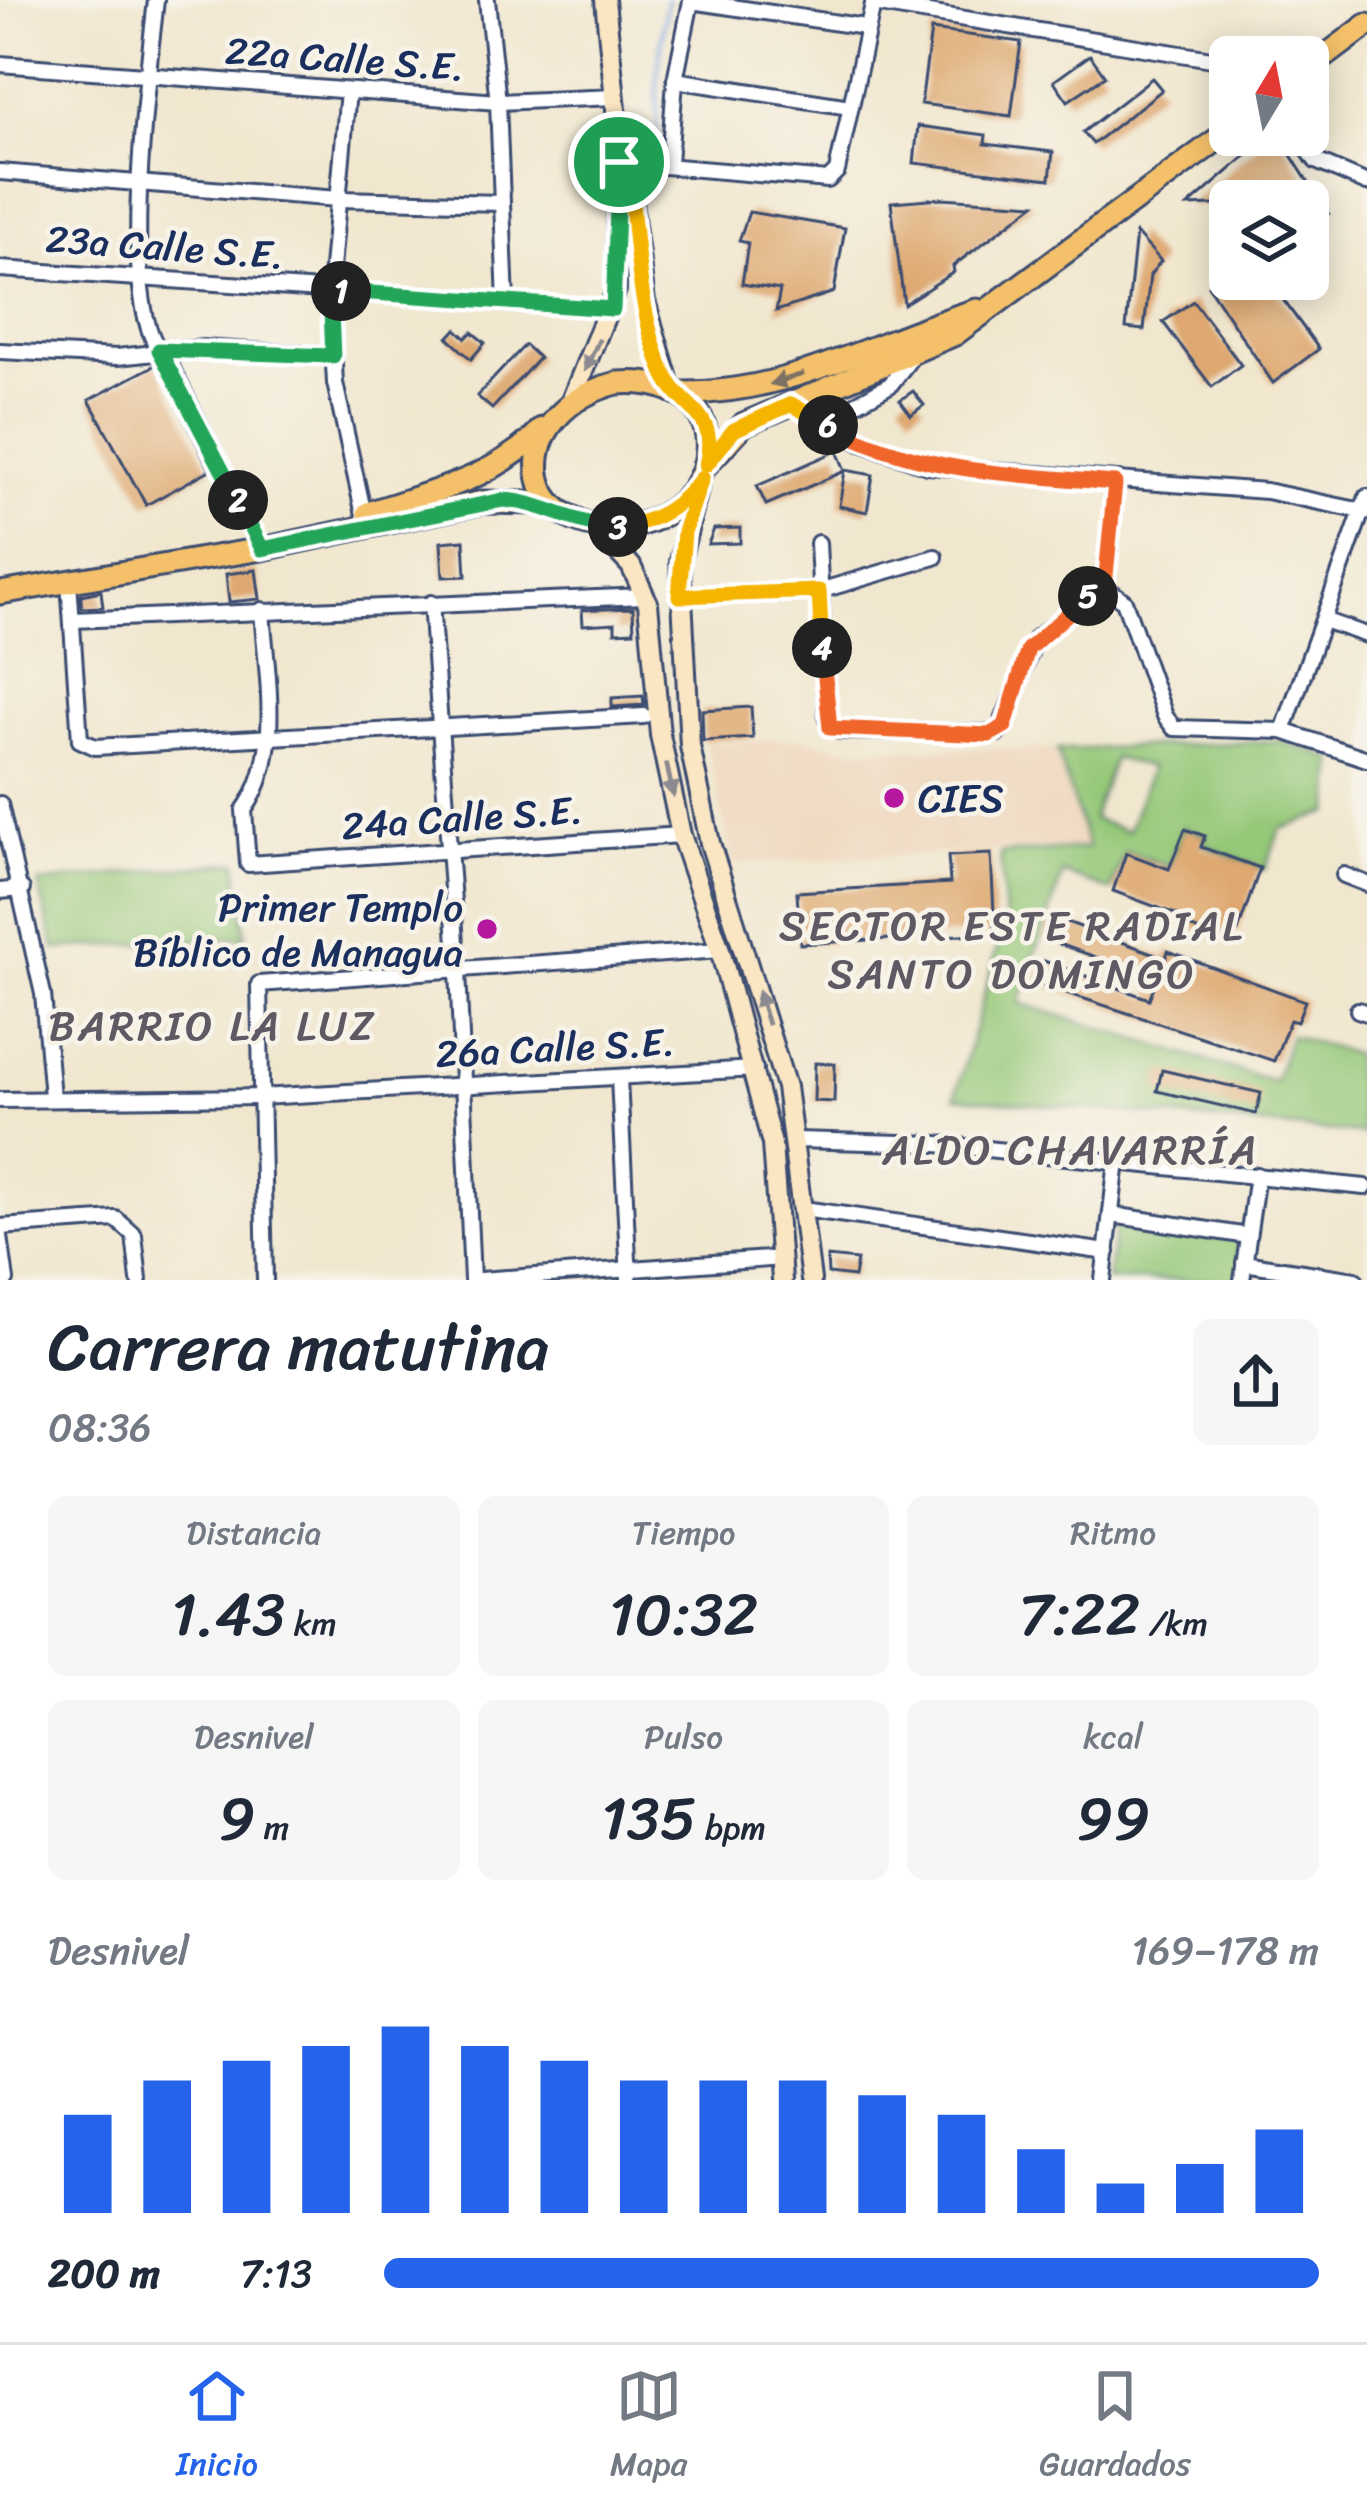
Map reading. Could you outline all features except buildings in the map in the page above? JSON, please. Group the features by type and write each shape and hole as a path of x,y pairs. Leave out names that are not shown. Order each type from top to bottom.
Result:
{"main road":[{"path":"605,0 619,162 613,309 539,446 537,471 548,494 631,566 645,596 660,735 681,835 720,950 772,1144 784,1280"},
{"path":"1329,53 1367,25"},
{"path":"0,593 271,547 503,500 542,503 584,522 622,527 655,519 684,501 734,430 955,334 1209,145"},
{"path":"619,162 629,178 645,302 674,391 704,421 709,441 684,532 679,596 684,702 706,824 786,1087 811,1280"},
{"path":"271,547 495,466 525,447 563,408 617,383 729,394 788,379 994,304"},
{"path":"782,1258 786,1182 796,1143"}],"street":[{"path":"156,0 137,184 140,275 152,343 271,547"},
{"path":"487,0 498,102 506,303"},
{"path":"669,163 675,80 691,1 865,27"},
{"path":"619,162 828,180 837,171 873,2 1209,58"},
{"name":"22a Calle S.E.","path":"0,64 498,102 615,97"},
{"path":"675,80 850,107"},
{"path":"348,92 330,290 333,356 364,514"},
{"path":"1313,156 1367,183"},
{"path":"0,172 338,199 502,202"},
{"name":"23a Calle S.E.","path":"0,269 613,309"},
{"path":"0,351 117,357 159,350 333,356"},
{"path":"822,422 890,385 916,351"},
{"path":"791,404 892,456 928,466 1266,491 1366,507 1283,731"},
{"path":"818,543 830,728 998,733 1036,638 1105,586 1115,483"},
{"path":"679,596 819,591 935,557"},
{"path":"69,581 80,740 94,747 644,716"},
{"path":"1105,586 1124,601 1165,716 1174,728 1283,731 1367,759"},
{"path":"73,620 645,596"},
{"path":"431,603 476,1280 628,1275 782,1258"},
{"path":"262,610 270,734"},
{"path":"1326,621 1367,634"},
{"name":"24a Calle S.E.","path":"270,734 257,792 244,810 248,864 681,835"},
{"path":"0,804 43,994 52,1097"},
{"path":"1344,875 1367,884"},
{"path":"0,891 22,889"},
{"path":"265,1280 259,984 720,950"},
{"name":"26a Calle S.E.","path":"0,1100 260,1096 755,1070"},
{"path":"619,1078 628,1275"},
{"path":"796,1143 937,1144 1365,1187"},
{"path":"1103,1280 1117,1161"},
{"path":"1242,1280 1257,1175"},
{"path":"803,1209 1107,1252"},
{"path":"1112,1215 1248,1236"},
{"path":"6,1280 0,1231 116,1219 134,1235 139,1280"},
{"path":"1244,1263 1354,1280"}],"shaded area":[{"name":"CIES","path":"805,738 844,748 1053,749 1086,846 733,864 707,744"}],"green space":[{"path":"1279,741 1334,759 1331,812 1280,829 1265,870 1203,844 1206,835 1184,827 1169,866 1125,851 1110,891 1063,873 1019,1003 1274,1082 1290,1035 1354,1054 1362,1134 955,1097 1005,921 1000,854 1088,848 1057,750","holes":["1114,758 1151,768 1128,831 1092,819"]},
{"path":"237,862 246,937 55,949 38,883"},
{"path":"1116,1224 1246,1240 1240,1280 1107,1280"}],"waterway":[{"path":"658,154 657,77 667,0"}],"place":[{"name":"CIES","path":"894,798"},
{"name":"Primer Templo Bíblico de Managua","path":"487,929"}],"district":[{"name":"SECTOR ESTE RADIAL SANTO DOMINGO","path":"1012,949"},
{"name":"BARRIO LA LUZ","path":"213,1025"},
{"name":"ALDO CHAVARRÍA","path":"1071,1149"}],"route":[{"path":"619,162 629,178 656,352 671,389 691,403 704,421 709,441 706,465 734,430 791,404 861,442 928,466 1115,483 1105,586 1036,638 1021,664 1005,726 998,733 830,728 819,591 679,596 684,532 702,478 675,508 644,523 622,527 592,524 542,503 503,500 262,549 159,350 333,356 330,290 613,309 617,259 614,180 619,162"}]}
